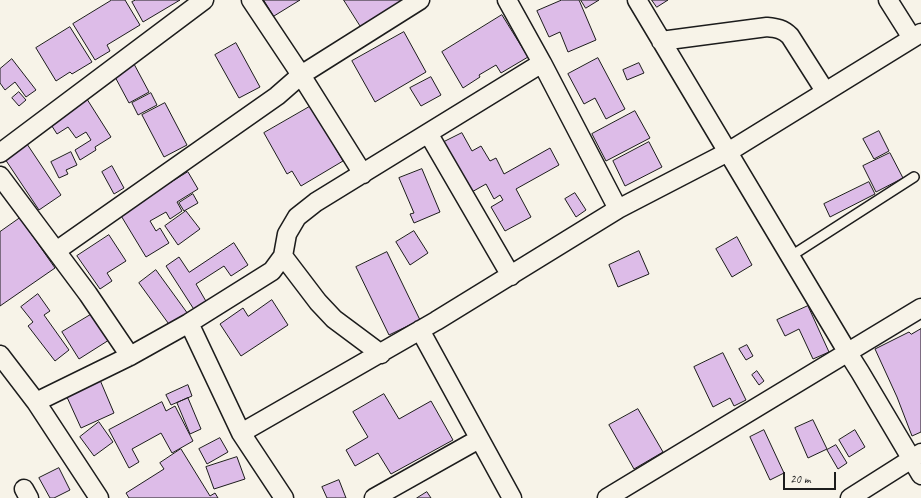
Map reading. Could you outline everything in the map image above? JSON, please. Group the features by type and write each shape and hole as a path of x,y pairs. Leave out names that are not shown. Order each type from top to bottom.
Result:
{"street":[{"path":"0,153 204,0"},
{"path":"251,0 363,174"},
{"path":"56,251 278,96 301,76 420,0"},
{"path":"507,0 542,62 618,209"},
{"path":"637,0 848,353 916,456 921,475"},
{"path":"241,433 380,354 511,276 618,209 728,152 917,35 888,0"},
{"path":"661,41 766,27 778,28 785,31 790,36 826,91"},
{"path":"36,402 130,356 189,323 272,271 282,256 287,234 297,217 316,202 542,62"},
{"path":"428,133 511,276"},
{"path":"0,176 88,294 130,356"},
{"path":"282,256 318,302 334,319 380,354"},
{"path":"607,498 921,308"},
{"path":"189,323 241,433 280,496"},
{"path":"420,330 512,498"},
{"path":"0,355 36,402 99,498"},
{"path":"374,498 479,439"},
{"path":"850,498 916,456"}],"lane":[{"path":"791,256 914,177"}],"building":[{"path":"112,0 125,0 140,25 107,45 110,51 95,60 73,24"},
{"path":"136,0 180,0 143,22 132,2"},
{"path":"264,0 300,0 274,16"},
{"path":"344,0 400,0 403,6 363,30"},
{"path":"562,0 579,0 596,40 568,52 560,32 549,37 537,11"},
{"path":"581,0 599,0 586,8"},
{"path":"652,0 668,0 657,7"},
{"path":"502,15 528,57 501,73 496,65 479,75 480,77 463,88 442,52"},
{"path":"70,27 92,62 72,74 70,72 56,81 36,48"},
{"path":"404,32 426,72 375,102 352,61"},
{"path":"236,43 260,87 239,98 215,55"},
{"path":"598,58 625,109 606,119 595,98 584,104 568,74"},
{"path":"12,59 36,90 26,97 15,82 5,90 0,83 0,69"},
{"path":"639,63 644,73 627,80 623,70"},
{"path":"134,64 149,92 129,103 114,75"},
{"path":"431,77 441,95 421,106 410,88"},
{"path":"19,92 26,100 19,106 12,98"},
{"path":"151,93 157,105 138,115 132,103"},
{"path":"85,96 111,137 95,147 96,150 80,160 75,150 91,140 86,132 76,138 68,127 57,134 48,120"},
{"path":"165,103 187,145 164,157 142,115"},
{"path":"311,106 343,161 301,186 292,171 287,174 264,133"},
{"path":"635,111 650,138 606,161 592,134"},
{"path":"879,131 889,151 874,159 863,139"},
{"path":"462,133 472,151 481,146 490,161 496,158 504,174 550,148 559,165 516,189 531,217 505,231 491,207 503,200 500,195 494,199 486,184 470,193 442,143"},
{"path":"25,141 61,195 39,210 3,156"},
{"path":"649,142 662,167 625,186 613,161"},
{"path":"71,152 77,165 66,170 68,174 59,178 51,162"},
{"path":"890,153 903,178 876,192 863,166"},
{"path":"112,166 124,188 114,194 102,172"},
{"path":"422,169 440,212 414,223 410,214 414,213 399,178"},
{"path":"188,172 198,189 177,202 182,211 170,219 166,212 150,221 156,231 160,228 169,243 146,257 120,214"},
{"path":"869,182 875,194 830,217 824,204"},
{"path":"575,193 586,210 576,217 565,199"},
{"path":"193,194 198,203 184,211 179,203"},
{"path":"186,211 200,229 178,245 165,226"},
{"path":"20,218 55,268 0,306 0,232"},
{"path":"414,231 428,253 410,265 396,242"},
{"path":"109,235 126,261 107,273 112,281 100,289 77,256"},
{"path":"737,237 752,265 732,277 716,249"},
{"path":"234,243 248,265 231,276 224,266 196,284 207,303 195,311 166,266 179,257 189,272"},
{"path":"639,251 649,274 618,287 609,265"},
{"path":"387,252 420,320 389,335 356,267"},
{"path":"156,270 188,314 171,327 139,283"},
{"path":"38,294 50,311 44,315 69,350 55,361 28,326 33,322 21,307"},
{"path":"272,300 288,325 241,356 220,324 243,308 248,316"},
{"path":"808,306 829,352 813,359 799,329 785,336 777,320"},
{"path":"92,314 109,340 79,359 62,332"},
{"path":"921,329 921,432 912,436 897,397 875,349 909,332 911,334"},
{"path":"747,345 753,356 746,360 739,349"},
{"path":"723,353 746,400 734,406 730,398 713,407 694,367"},
{"path":"757,371 764,381 759,385 752,375"},
{"path":"100,380 114,413 81,428 66,395"},
{"path":"188,385 192,396 171,405 166,395"},
{"path":"384,394 399,419 431,401 453,440 391,474 378,453 355,466 346,450 368,437 353,412"},
{"path":"188,398 201,429 190,434 177,403"},
{"path":"162,402 166,411 175,406 193,441 172,453 161,433 132,449 139,462 129,468 109,430"},
{"path":"638,409 663,452 634,469 609,425"},
{"path":"813,420 827,449 808,458 795,428"},
{"path":"99,422 113,442 94,456 80,437"},
{"path":"764,430 784,473 770,480 750,437"},
{"path":"855,430 865,447 849,457 839,440"},
{"path":"220,438 228,452 207,464 199,449"},
{"path":"836,445 847,463 838,469 827,450"},
{"path":"181,449 210,496 215,493 218,498 129,498 126,493 164,469 160,463"},
{"path":"237,457 245,479 214,489 206,467"},
{"path":"59,468 70,490 54,498 50,498 39,478"},
{"path":"339,480 346,498 327,498 322,487"},
{"path":"427,492 431,498 417,498"}]}
